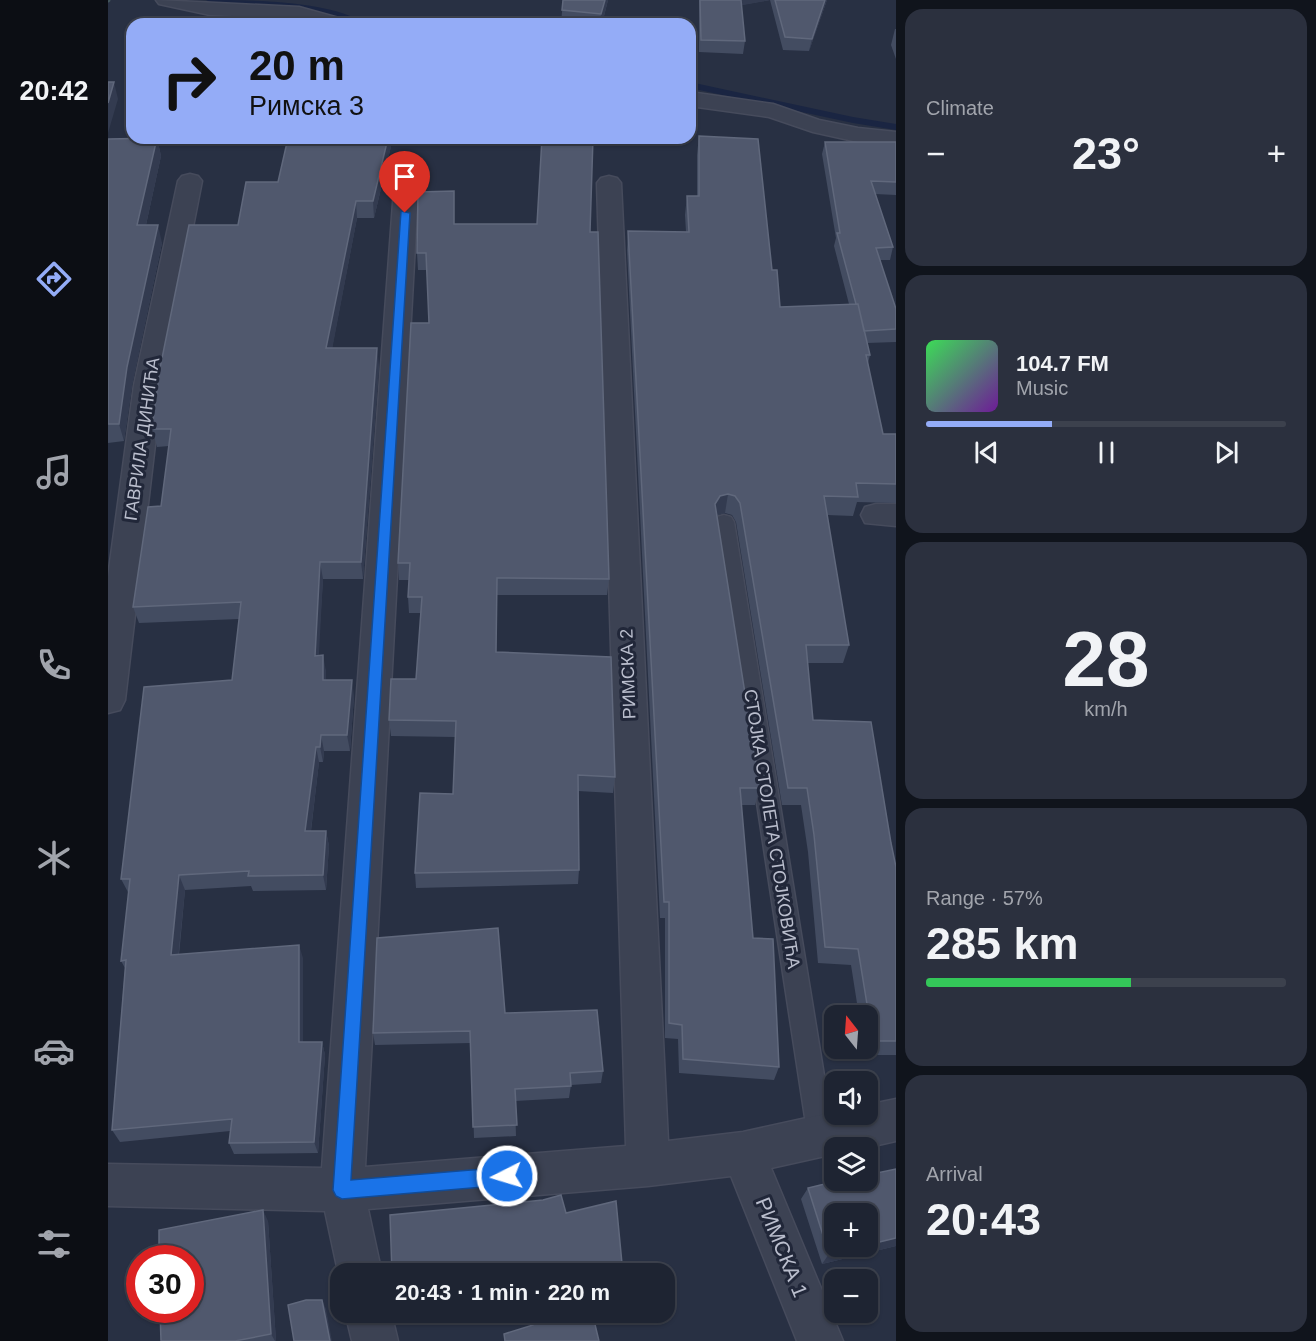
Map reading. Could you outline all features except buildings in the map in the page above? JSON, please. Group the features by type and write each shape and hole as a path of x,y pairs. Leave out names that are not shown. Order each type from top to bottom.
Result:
{"street":[{"path":"166,0 210,9 299,13 317,18"},
{"path":"696,100 773,111 813,125 858,135 896,139"},
{"name":"ГАВРИЛА ДИНИЋА","path":"108,700 148,385 190,181"},
{"name":"РИМСКА 2","path":"609,183 648,1165"},
{"path":"358,1263 342,1190 406,189"},
{"path":"108,1185 342,1190 648,1165 743,1153 896,1120"},
{"name":"РИМСКА 1","path":"743,1153 820,1341"},
{"path":"371,1323 375,1341"}],"lane":[{"name":"СТОЈКА СТОЛЕТА СТОЈКОВИЋА","path":"724,522 821,1137"}],"waterway":[{"path":"210,0 288,4 348,18"},
{"path":"696,86 896,127"}],"route":[{"path":"405,213 342,1190 507,1176"}]}
